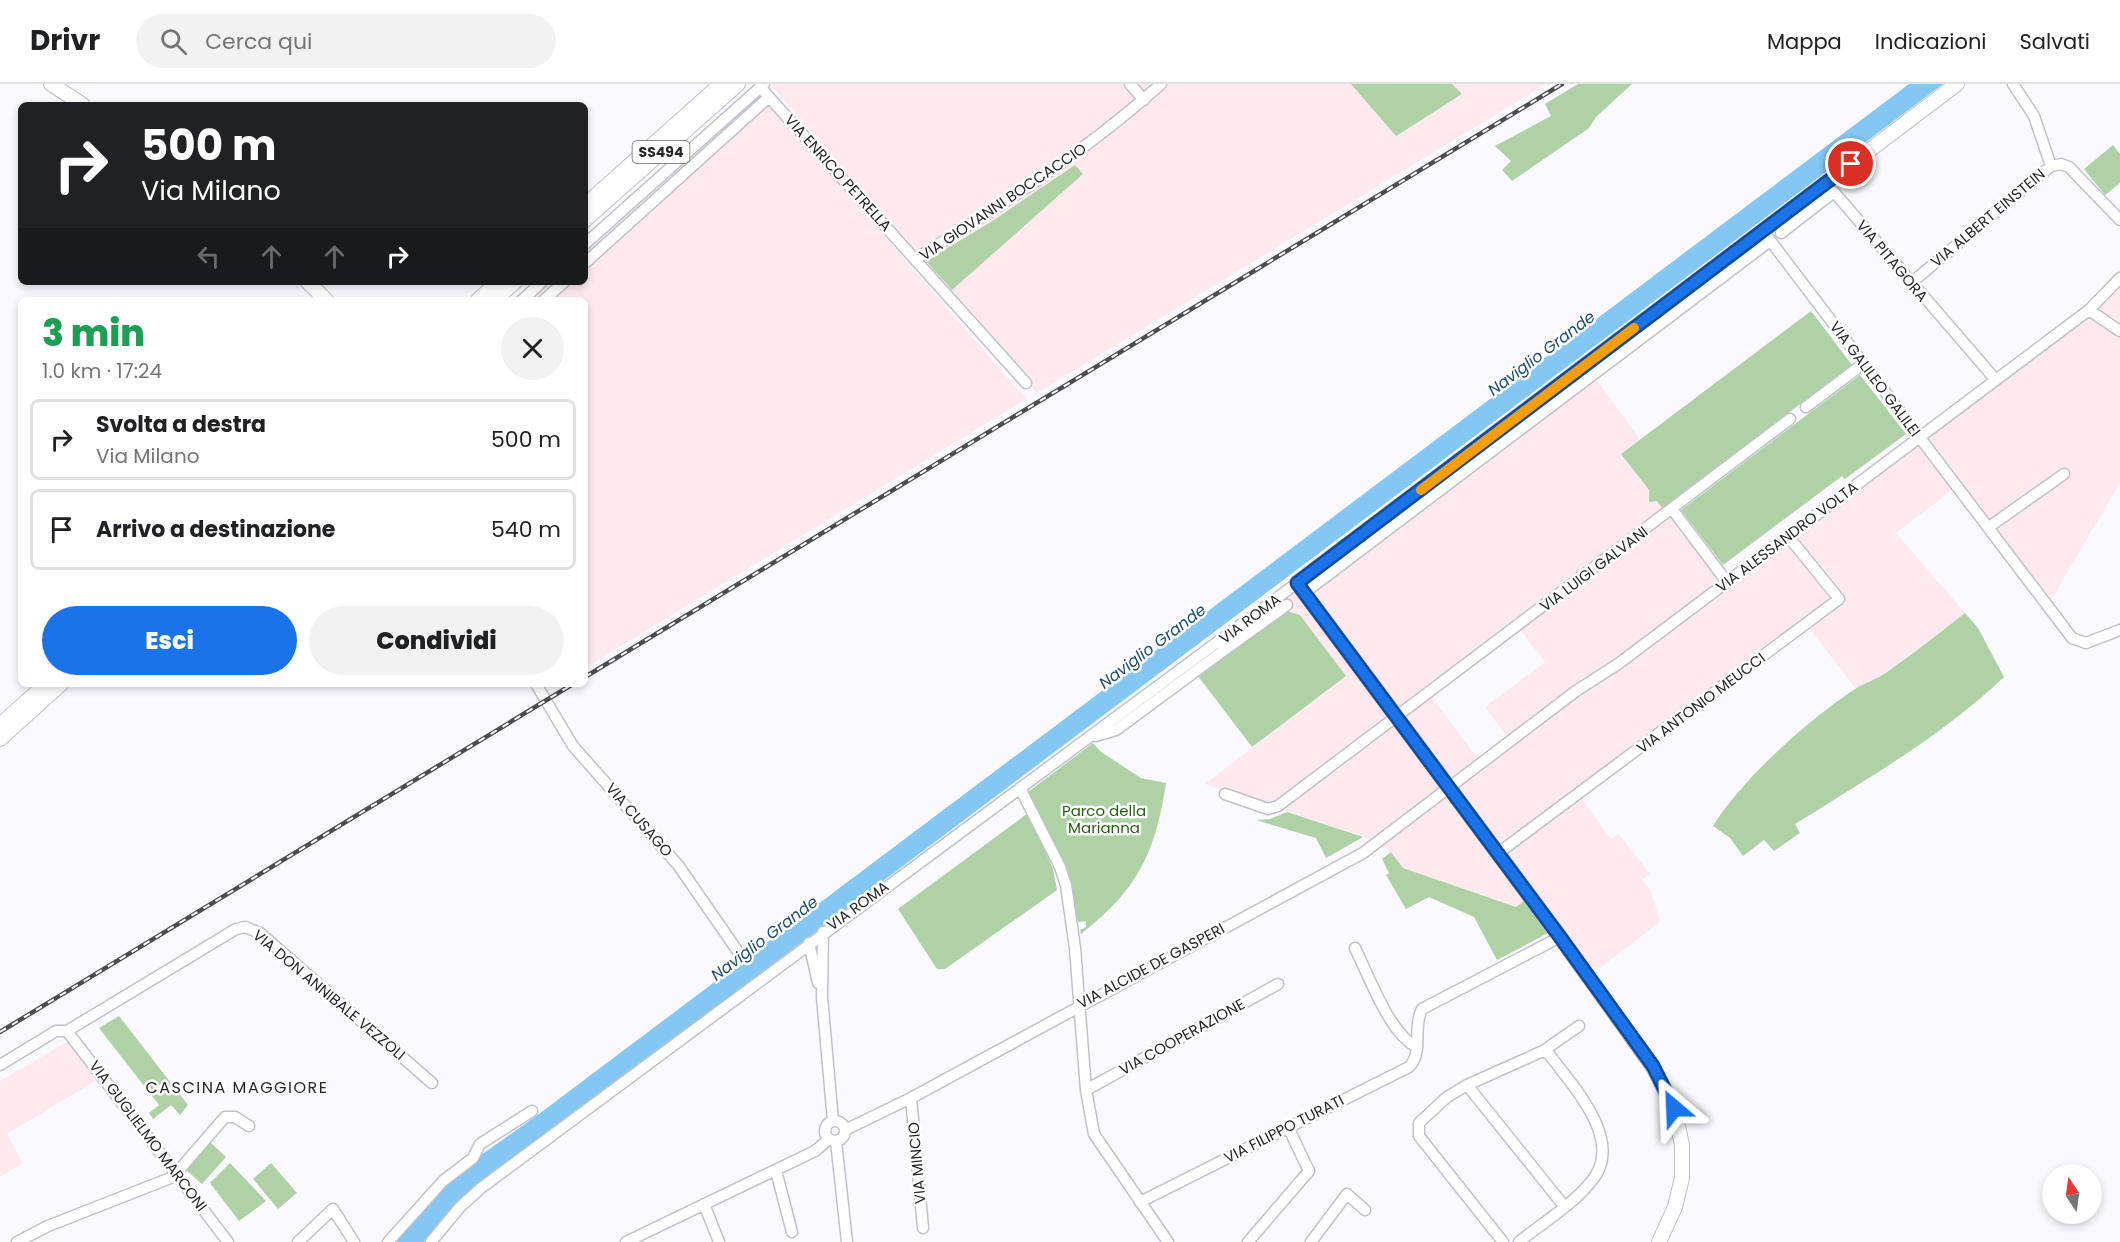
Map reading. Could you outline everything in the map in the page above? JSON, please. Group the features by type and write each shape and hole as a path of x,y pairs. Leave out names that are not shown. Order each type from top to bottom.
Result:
{"main road":[{"path":"51,84 78,102"},
{"name":"SS494","path":"588,202 722,84"},
{"name":"SS494","path":"588,216 738,84"},
{"path":"1659,1242 1675,1208 1682,1178 1682,1145 1674,1108 1653,1066 1301,588 1767,236 1958,84"},
{"path":"311,285 323,297"},
{"path":"481,297 495,285"},
{"path":"498,297 512,285"},
{"path":"0,725 43,687"},
{"path":"0,739 58,687"}],"street":[{"path":"1130,84 1144,99"},
{"name":"VIA GIOVANNI BOCCACCIO","path":"1026,383 915,260 1038,182 1123,118 1161,84"},
{"path":"2013,84 2034,116 2051,165"},
{"path":"588,241 762,86"},
{"name":"VIA ENRICO PETRELLA","path":"762,86 769,97 915,260"},
{"path":"588,260 769,97"},
{"name":"VIA ALBERT EINSTEIN","path":"1911,283 2051,165 2061,164 2069,167 2120,220"},
{"name":"VIA PITAGORA","path":"1781,233 1834,192 1995,380"},
{"name":"VIA GALILEO GALILEI","path":"1767,236 2072,638 2082,643 2092,642 2120,630"},
{"name":"VIA ALESSANDRO VOLTA","path":"1449,789 1576,691 1618,664 2089,310 2120,278"},
{"path":"526,297 540,285"},
{"path":"547,297 561,285"},
{"path":"2089,310 2120,331"},
{"path":"1806,407 1863,364"},
{"name":"VIA LUIGI GALVANI","path":"1225,794 1268,809 1278,806 1790,419"},
{"path":"1989,527 2064,474"},
{"path":"1672,509 1727,582"},
{"name":"VIA ANTONIO MEUCCI","path":"1497,854 1839,599 1788,536"},
{"name":"VIA ROMA","path":"431,1242 454,1214 481,1188 823,932 1089,737 1225,638 1301,588"},
{"path":"1089,737 1116,730 1287,605"},
{"path":"1223,651 1225,638"},
{"name":"VIA CUSAGO","path":"538,687 573,746 678,865 741,956"},
{"path":"1020,788 1064,876 1074,940 1086,1090 1094,1134 1168,1242"},
{"name":"VIA ALCIDE DE GASPERI","path":"844,1130 911,1098 1364,853 1449,789"},
{"name":"VIA DON ANNIBALE VEZZOLI","path":"67,1031 236,929 245,927 260,933 432,1083"},
{"path":"823,932 822,998 833,1121"},
{"path":"1355,948 1397,1030 1407,1043 1417,1047 1416,1026 1422,1009 1560,937"},
{"path":"809,943 822,998"},
{"name":"VIA COOPERAZIONE","path":"1086,1090 1278,984"},
{"path":"1503,1242 1417,1130 1419,1123 1447,1097 1467,1085 1543,1051 1579,1026"},
{"path":"0,1065 56,1031 67,1031"},
{"name":"VIA GUGLIELMO MARCONI","path":"67,1031 228,1242"},
{"name":"VIA FILIPPO TURATI","path":"1140,1202 1409,1066 1417,1056 1417,1047"},
{"path":"1518,1242 1590,1184 1600,1169 1603,1147 1591,1113 1549,1054 1543,1051"},
{"path":"1467,1085 1564,1206"},
{"name":"VIA MINCIO","path":"911,1098 922,1228"},
{"path":"388,1242 442,1181 473,1158 480,1144 487,1137 532,1111"},
{"path":"17,1242 48,1226 176,1174 225,1117 235,1117 249,1126"},
{"path":"626,1242 776,1171 843,1136 844,1130 841,1124 833,1121"},
{"path":"833,1121 825,1128 833,1140 847,1242"},
{"path":"1248,1242 1309,1171 1288,1127"},
{"path":"776,1171 792,1232"},
{"path":"1311,1242 1347,1194 1365,1210"},
{"path":"704,1204 719,1242"},
{"path":"298,1242 333,1209 354,1242"}],"shaded area":[{"path":"770,84 1546,84 1037,393"},
{"path":"761,94 1026,399 588,666 588,297 530,297 544,285 588,285 588,245"},
{"path":"2120,283 2120,483 2051,600 1960,484 1896,533 1965,613 1885,673 1856,689 1805,623 1577,793 1611,839 1619,834 1650,874 1642,880 1651,891 1660,922 1600,968 1591,966 1535,893 1516,907 1403,868 1387,849 1363,837 1205,784 1346,676 1300,615 1286,611 1198,676 1186,660 1583,362 1640,439 1621,454 1724,588","holes":["1521,631 1545,662 1485,707 1507,737 1478,759 1432,697"]},
{"path":"68,1041 97,1080 7,1134 23,1163 0,1177 0,1081"}],"green space":[{"path":"1351,84 1452,84 1462,94 1396,136"},
{"path":"1578,84 1632,84 1596,117 1589,128 1512,181 1502,170 1511,161 1495,146 1551,116 1545,104"},
{"path":"2113,145 2120,154 2120,183 2105,195 2084,169"},
{"path":"1075,165 1083,174 952,290 926,261 991,222"},
{"path":"1811,311 1852,365 1662,508 1657,501 1649,502 1649,490 1621,454"},
{"path":"1860,375 1906,434 1845,479 1842,476 1723,565 1681,510"},
{"path":"1286,611 1300,615 1346,676 1252,747 1198,676"},
{"path":"1965,613 1978,628 2004,677 1980,698 1930,738 1795,824 1800,833 1774,851 1764,840 1743,856 1730,838 1713,826 1741,789 1797,733 1855,689 1887,672"},
{"name":"Parco della Marianna","path":"1093,743 1101,752 1141,778 1166,783 1156,830 1141,868 1117,901 1081,934 1080,930 1086,927 1086,921 1078,922 1067,868 1028,792"},
{"path":"1287,812 1363,837 1326,858 1316,838 1256,820 1270,819"},
{"path":"1028,813 1053,869 1057,890 945,969 937,969 898,909"},
{"path":"1391,852 1403,868 1516,907 1524,901 1548,933 1497,960 1474,917 1429,897 1406,909 1386,875 1389,873 1382,859"},
{"path":"119,1016 188,1105 180,1115 171,1105 153,1119 149,1113 159,1105 99,1028"},
{"path":"210,1142 226,1157 202,1184 185,1169"},
{"path":"230,1163 266,1201 239,1221 210,1183"},
{"path":"271,1163 297,1193 278,1209 253,1179"}],"water":[{"path":"1909,84 1943,84 472,1190 424,1242 392,1242 447,1179 539,1114"}],"railway":[{"path":"588,675 1562,84"},
{"path":"0,1032 568,687"}],"slow traffic":[{"path":"1421,490 1634,328"}],"district":[{"name":"CASCINA MAGGIORE","path":"237,1087"}],"route":[{"path":"1674,1108 1653,1066 1297,583 1851,164"}],"water label":[{"name":"Naviglio Grande","path":"1541,353"},
{"name":"Naviglio Grande","path":"1152,646"},
{"name":"Naviglio Grande","path":"764,938"}]}
